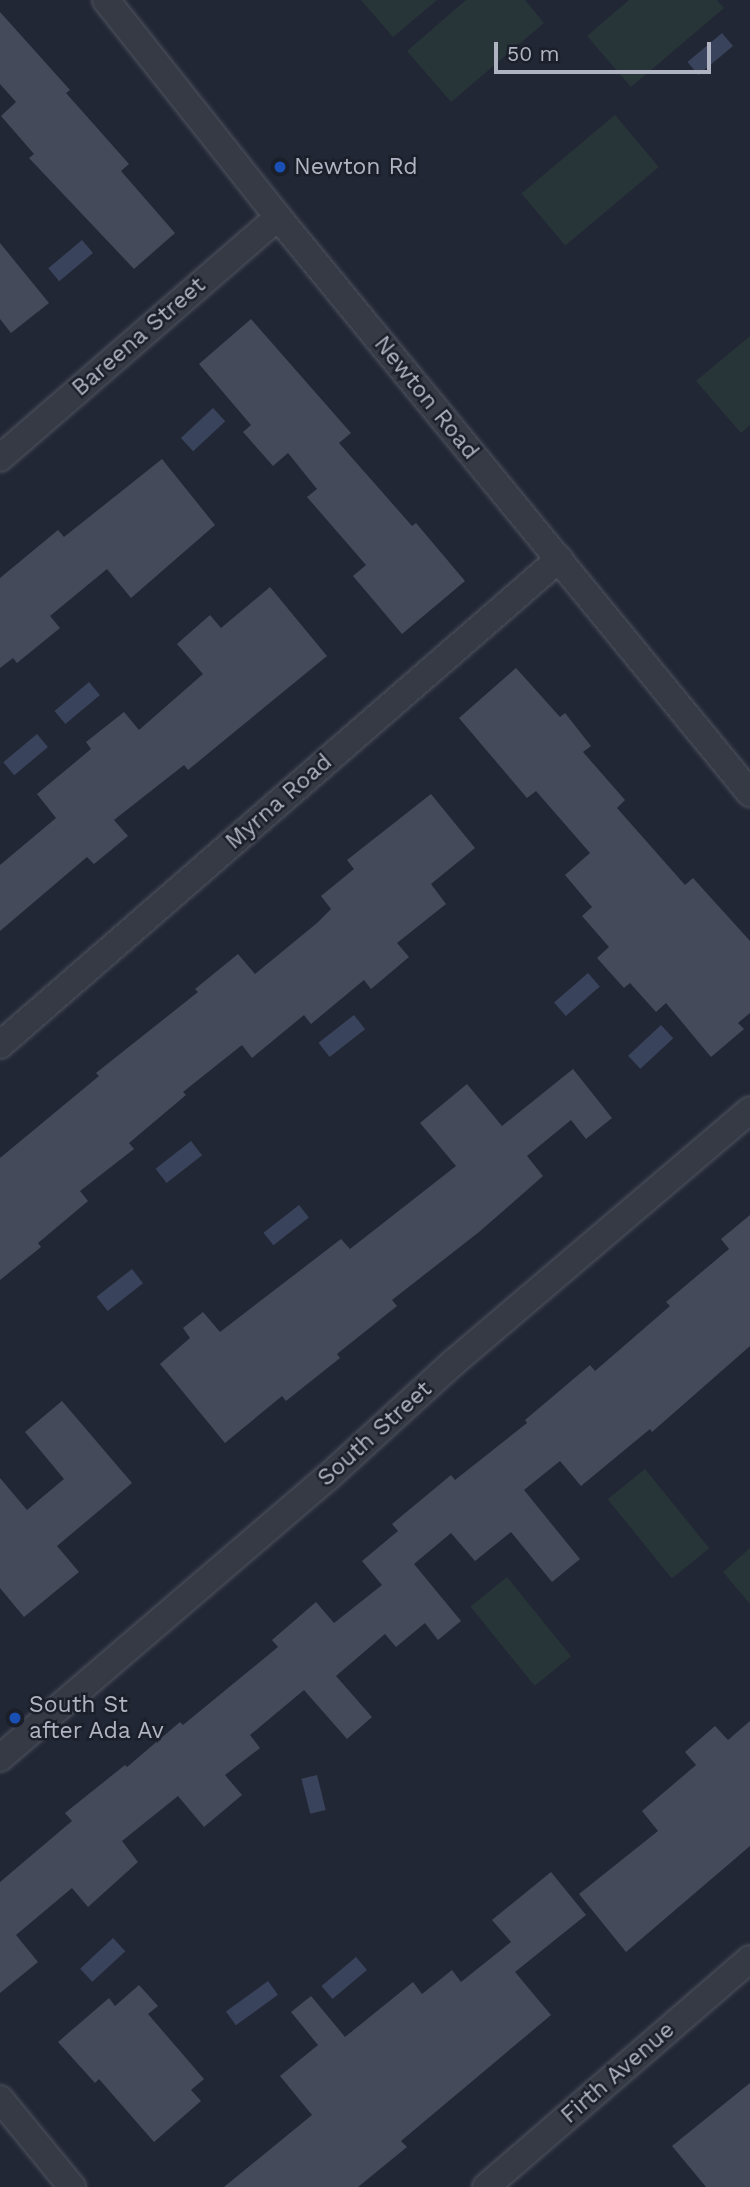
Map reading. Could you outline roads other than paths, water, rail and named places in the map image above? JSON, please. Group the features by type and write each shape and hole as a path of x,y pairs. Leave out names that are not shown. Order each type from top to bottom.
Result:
{"street":[{"name":"Newton Road","path":"106,0 278,216 750,793"},
{"name":"Bareena Street","path":"0,458 278,216"},
{"name":"Myrna Road","path":"0,1045 559,559"},
{"name":"South Street","path":"0,1758 327,1478 453,1363 750,1110"},
{"name":"Firth Avenue","path":"486,2187 750,1959"},
{"path":"0,2099 72,2187"}],"water":[{"path":"722,33 733,46 698,75 688,62"},
{"path":"82,240 93,253 59,281 48,268"},
{"path":"213,408 225,421 193,451 181,438"},
{"path":"89,682 100,695 65,724 55,711"},
{"path":"37,734 48,747 14,775 3,762"},
{"path":"588,973 600,987 566,1016 554,1003"},
{"path":"354,1015 365,1029 330,1057 319,1043"},
{"path":"661,1025 673,1038 640,1069 628,1056"},
{"path":"191,1141 202,1155 167,1183 156,1169"},
{"path":"299,1205 309,1218 273,1245 264,1233"},
{"path":"132,1269 143,1283 108,1311 97,1297"},
{"path":"317,1775 326,1810 310,1814 301,1779"},
{"path":"113,1938 125,1951 92,1982 80,1969"},
{"path":"356,1957 367,1970 332,1999 322,1986"},
{"path":"268,1981 278,1995 236,2025 226,2012"}],"place":[{"name":"Newton Rd","path":"280,167"},
{"name":"South St after Ada Av","path":"15,1718"}]}
